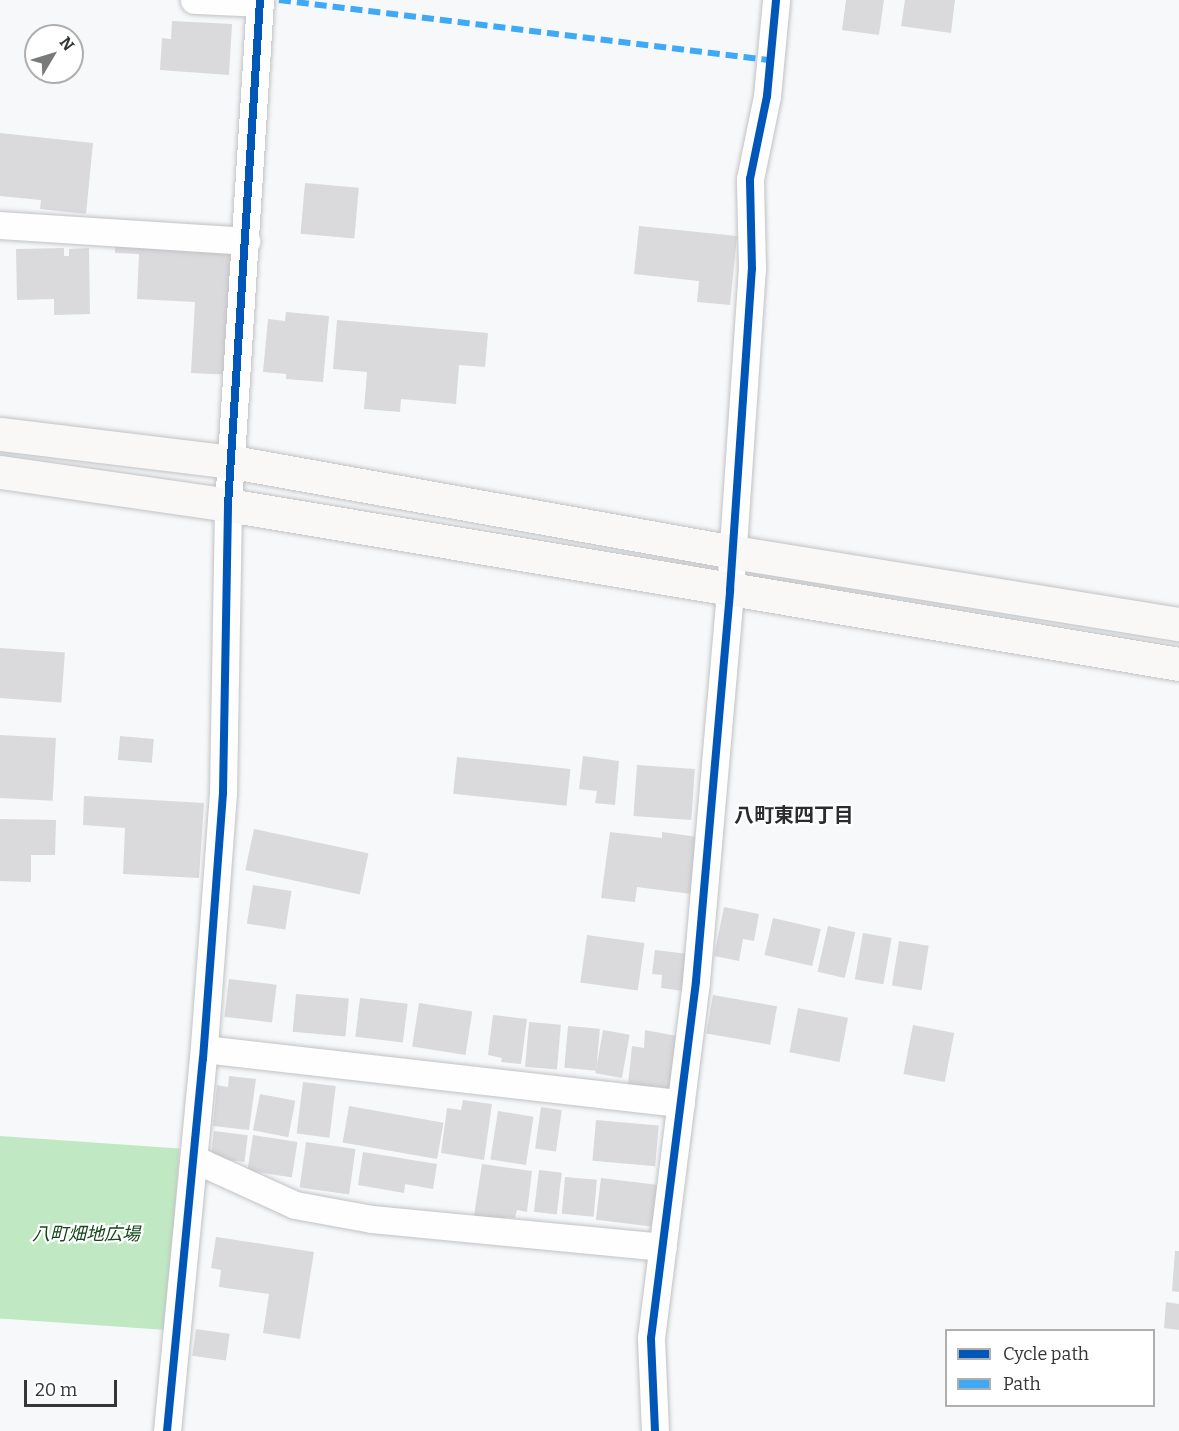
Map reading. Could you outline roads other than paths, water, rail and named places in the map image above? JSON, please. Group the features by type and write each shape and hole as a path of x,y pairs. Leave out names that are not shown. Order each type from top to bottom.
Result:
{"street":[{"path":"167,1431 204,1049 223,793 228,505 233,462 260,2 194,0"},
{"path":"654,1431 651,1338 696,981 733,552 752,270 750,179 767,96 776,0"},
{"path":"0,225 246,242"},
{"path":"0,434 233,462 733,552 1179,624"},
{"path":"0,472 228,505 1179,664"},
{"path":"204,1049 681,1103"},
{"path":"194,1159 295,1205 372,1219 663,1246"}],"district":[{"name":"八町東四丁目","path":"794,815"}],"park label":[{"name":"八町畑地広場","path":"86,1234"}]}
